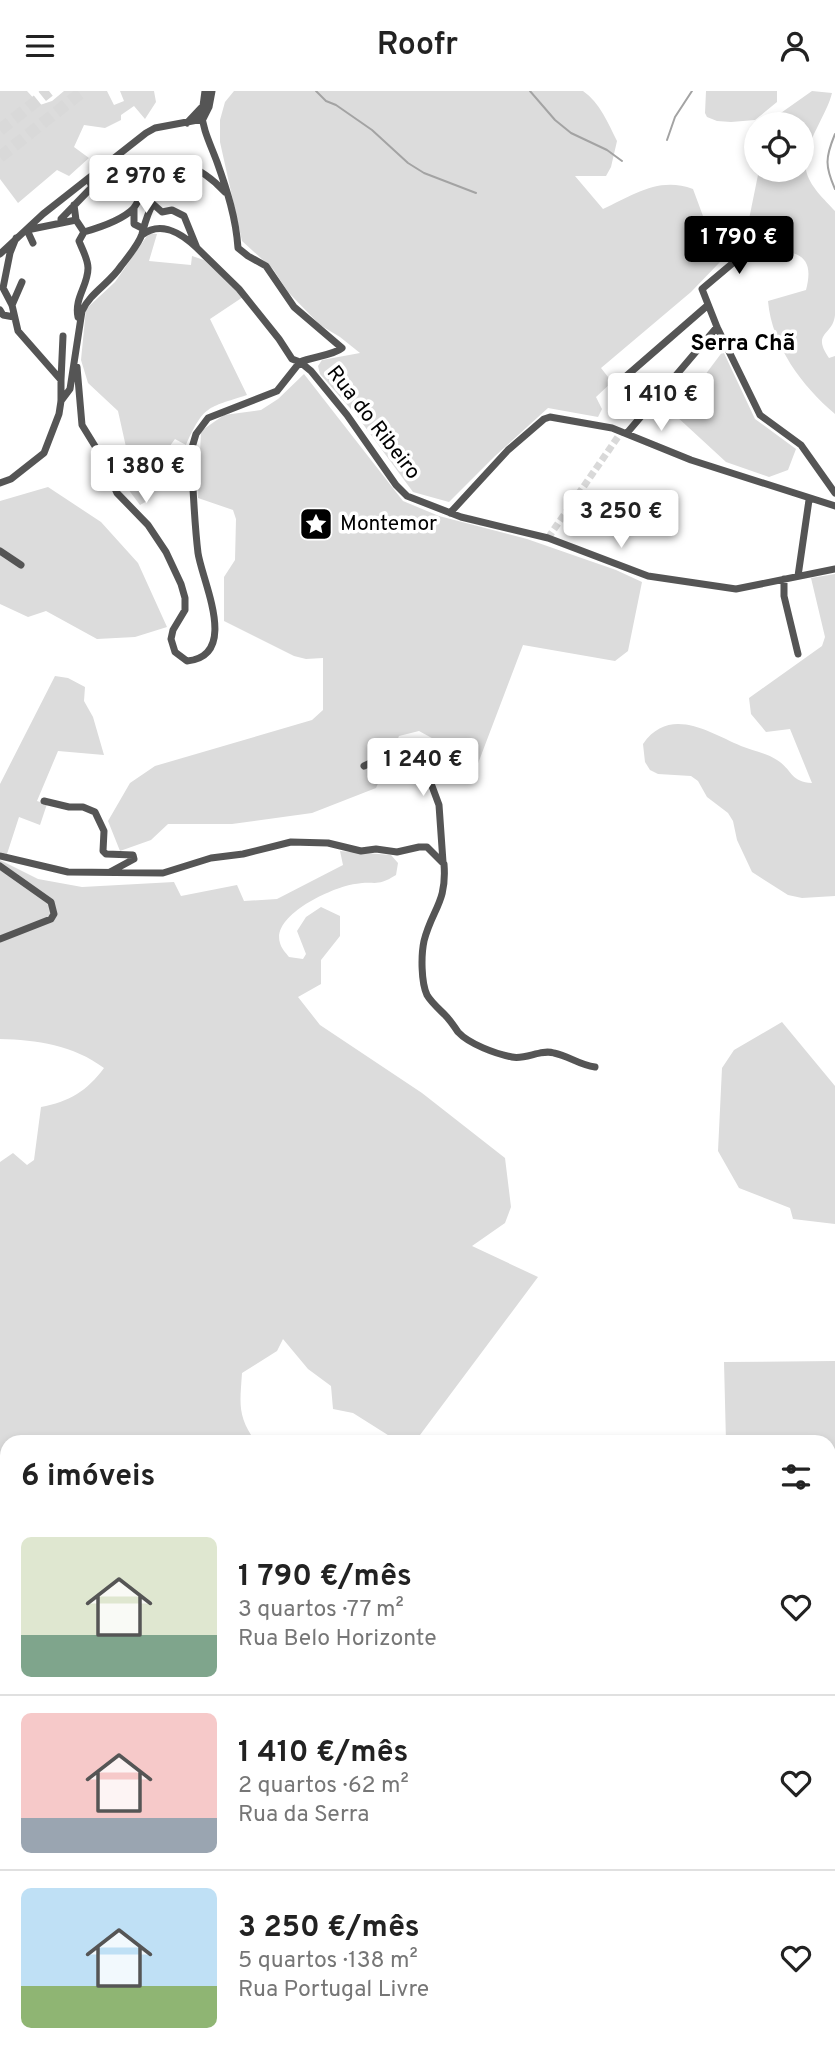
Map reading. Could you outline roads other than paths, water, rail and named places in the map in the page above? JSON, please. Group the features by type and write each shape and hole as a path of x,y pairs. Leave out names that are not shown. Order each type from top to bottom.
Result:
{"street":[{"path":"187,123 201,110 210,92"},
{"path":"9,263 2,250 43,214 151,130 202,119 208,110 210,92"},
{"name":"Rua do Ribeiro","path":"201,110 204,131 216,157 235,220 238,248 266,266 294,307 342,348 337,352 300,362 347,415 404,493 450,513 548,538 665,580 736,589 835,569"},
{"path":"142,232 134,224 134,208 146,182 157,169 169,164 197,169 228,195"},
{"path":"61,222 92,187 89,180"},
{"path":"61,401 70,389 79,320 85,304 114,277 142,232 153,204 162,212 173,210 184,216 197,248"},
{"path":"74,205 76,219 84,232"},
{"path":"79,320 76,314 79,293 86,283 89,266 79,241 84,232 97,229 134,208"},
{"path":"27,230 76,219"},
{"path":"74,365 77,367 82,425 98,451 117,493 148,525 166,552 186,598 185,610 173,630 171,639 175,652 187,661 196,660 212,643 215,623 213,605 198,556 191,451 196,434 208,418 277,391 300,362 292,359 239,289 181,234 160,227 142,232"},
{"path":"27,230 33,243"},
{"path":"16,238 2,289 12,305 18,331 61,380"},
{"path":"759,241 702,289 717,327 760,415 801,445 835,493"},
{"path":"12,305 22,282"},
{"path":"641,415 619,387 624,377 708,305"},
{"path":"0,310 3,315 14,317"},
{"path":"624,432 717,327"},
{"path":"0,483 11,479 44,453 59,414 63,336"},
{"path":"450,513 508,450 547,417 580,420 624,432 691,460 809,500 835,506"},
{"path":"798,576 809,500"},
{"path":"0,551 21,565"},
{"path":"785,579 784,596 798,654"},
{"path":"363,766 392,755 429,778 439,805 445,879 443,897 424,941 426,993 460,1034 484,1047 512,1057 541,1052 555,1053 576,1063 595,1067"},
{"path":"44,801 69,807 83,807 95,812 104,831 103,851 106,854 133,855 134,859 110,873"},
{"path":"0,856 68,872 163,873 211,858 243,854 291,842 328,843 361,851 376,849 397,852 419,846 427,847 444,864"},
{"path":"0,866 51,902 54,914 51,919 0,939"}],"waterway":[{"path":"316,91 326,101 372,130 408,163 424,173 476,193"},
{"path":"530,91 555,120 571,133 607,150 622,161"},
{"path":"667,140 675,117 692,91"},
{"path":"835,134 829,149 828,162 835,189"}],"tunnel":[{"path":"0,130 49,91"},
{"path":"0,157 83,91"},
{"path":"548,538 622,431"}],"place":[{"name":"Montemor","path":"316,524"}],"district":[{"name":"Serra Chã","path":"743,344"}]}
